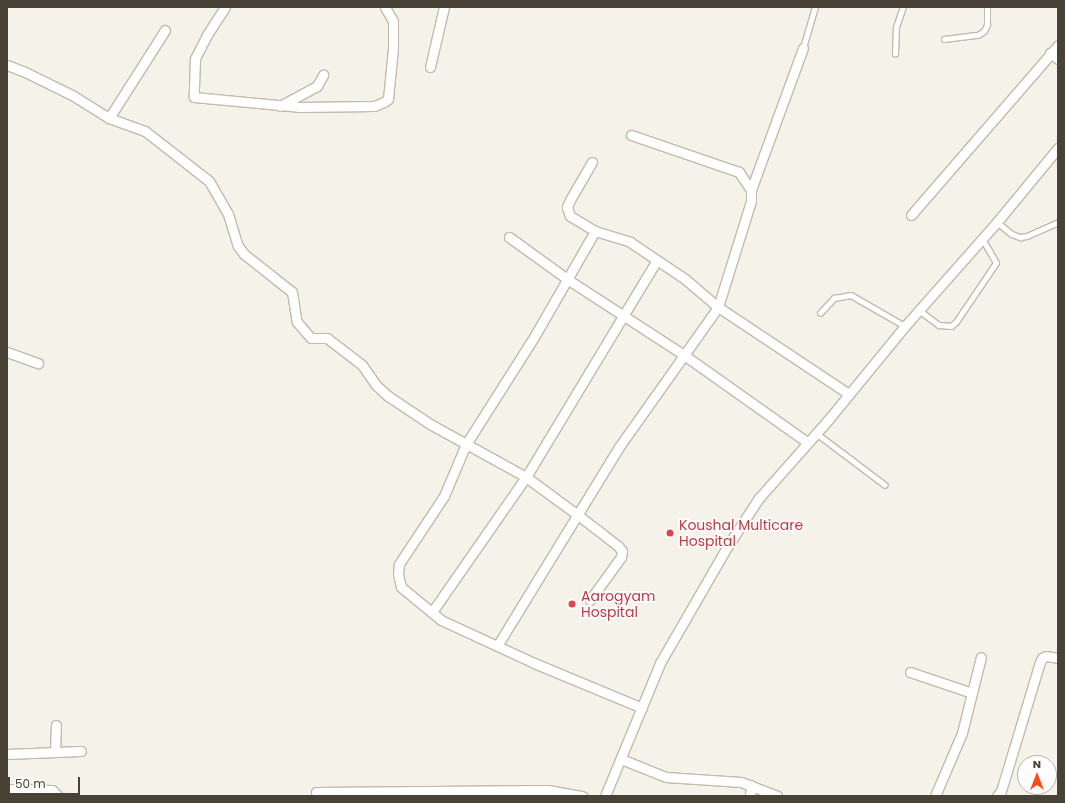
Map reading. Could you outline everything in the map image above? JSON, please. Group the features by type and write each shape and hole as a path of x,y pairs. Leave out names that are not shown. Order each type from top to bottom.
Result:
{"street":[{"path":"225,7 207,35 195,59 194,97 280,106 374,106 388,99 393,48 393,21 385,7"},
{"path":"430,66 444,7"},
{"path":"109,118 165,30"},
{"path":"911,215 1058,45"},
{"path":"497,646 619,447 718,306 751,201 751,190 803,48"},
{"path":"1050,53 1058,59"},
{"path":"7,65 23,71 72,95 109,118 145,131 209,181 228,214 238,246 244,254 292,292 297,322 311,338 327,338 362,365 376,385 388,396 430,424 526,478 578,514 622,552 621,557 590,600"},
{"path":"280,106 317,86 323,75"},
{"path":"631,135 739,172 751,190"},
{"path":"605,796 660,663 727,547 759,498 816,433 905,326 997,222 1058,148"},
{"path":"592,162 567,207 570,216 595,231 630,242 685,279 718,306 849,394"},
{"path":"595,231 534,337 466,444 444,496 399,564 398,574 401,587 441,620 497,646 642,708"},
{"path":"509,237 567,279 684,356 807,442"},
{"path":"432,612 526,478 657,260"},
{"path":"7,352 38,363"},
{"path":"997,796 1001,791 1040,662 1042,658 1046,656 1058,658"},
{"path":"935,796 962,733 981,657"},
{"path":"910,672 972,693"},
{"path":"55,752 56,725"},
{"path":"7,754 81,751"},
{"path":"621,759 666,777 741,782 777,796"},
{"path":"750,796 751,785"},
{"path":"7,789 52,790 58,796"},
{"path":"316,792 548,790 582,796"}],"lane":[{"path":"803,48 815,7"},
{"path":"895,54 896,27 903,7"},
{"path":"944,39 978,35 984,31 987,25 987,7"},
{"path":"997,222 1012,234 1027,236 1058,222"},
{"path":"919,310 939,325 951,326 956,322 996,264 982,239"},
{"path":"820,313 834,298 851,295 905,326"},
{"path":"816,433 885,485"}],"place":[{"name":"Koushal Multicare Hospital","path":"670,533"},
{"name":"Aarogyam Hospital","path":"572,604"}]}
